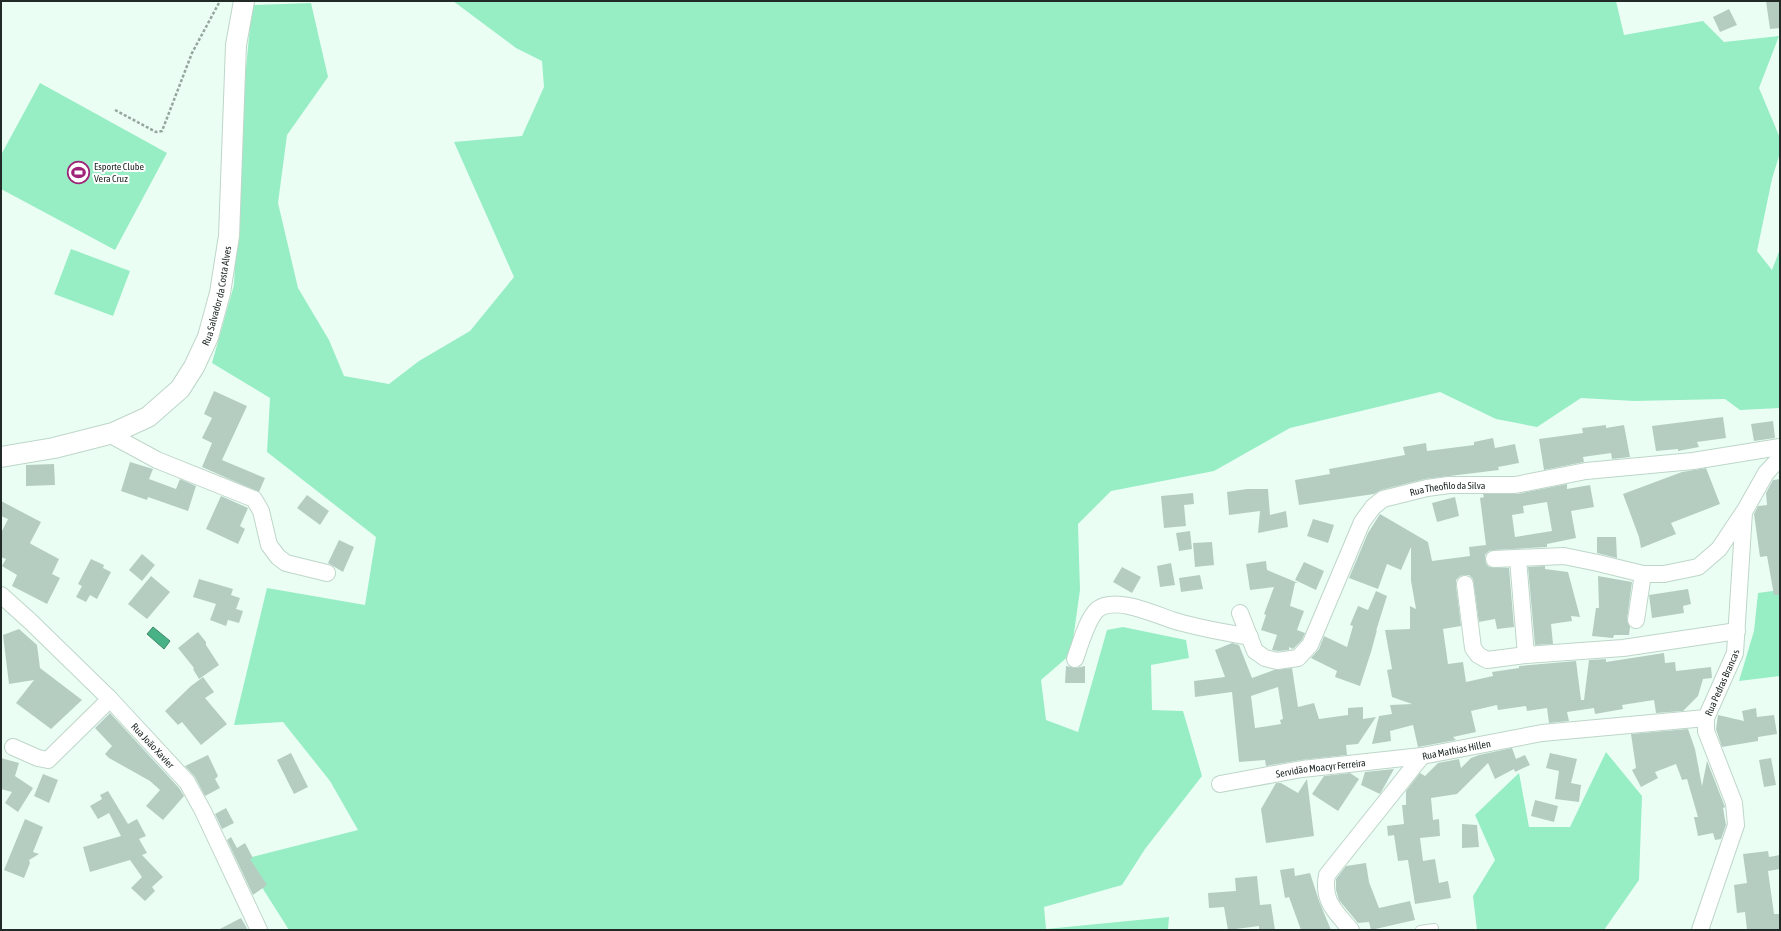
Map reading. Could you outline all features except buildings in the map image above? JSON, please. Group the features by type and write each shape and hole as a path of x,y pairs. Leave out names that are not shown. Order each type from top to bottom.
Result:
{"street":[{"name":"Rua Salvador da Costa Alves","path":"1,457 54,448 109,434 148,417 180,389 194,367 208,337 220,293 229,236 236,45 244,1"},
{"path":"109,434 157,460 254,499 261,511 270,546 278,557 286,563 327,573"},
{"name":"Rua Theofilo da Silva","path":"1240,613 1256,651 1265,658 1277,660 1298,658 1310,645 1362,522 1373,507 1383,499 1427,488 1449,485 1515,485 1586,471 1693,461 1780,447"},
{"name":"Rua Pedras Brancas","path":"1700,930 1713,887 1736,825 1734,803 1706,731 1706,718 1734,653 1737,631 1744,512 1766,473 1780,458"},
{"path":"1494,559 1564,556 1643,574 1664,574 1698,567 1719,549 1744,512"},
{"path":"1518,559 1526,655"},
{"path":"1636,620 1643,574"},
{"path":"1465,584 1473,648 1478,655 1487,660 1526,655 1623,648 1737,631"},
{"name":"Rua João Xavier","path":"1,595 110,699 187,782 204,811 259,930"},
{"path":"1075,659 1092,615 1108,604 1138,608 1172,620 1250,637"},
{"path":"12,747 38,758 48,760 110,699"},
{"name":"Rua Mathias Hillen","path":"1351,930 1327,898 1325,887 1327,875 1422,756 1542,733 1706,718"},
{"name":"Servidão Moacyr Ferreira","path":"1220,784 1302,769 1422,756"}],"lane":[{"path":"1420,930 1434,928"}],"path":[{"path":"115,110 156,132 162,131 192,53 220,1"}],"shaded area":[{"path":"453,1 1616,1 1624,35 1703,21 1724,42 1779,36 1759,88 1780,138 1780,153 1772,179 1757,251 1772,270 1780,249 1780,408 1740,410 1725,399 1634,401 1581,398 1537,427 1496,419 1440,392 1290,428 1214,471 1111,491 1078,524 1080,590 1071,654 1041,680 1046,720 1078,732 1107,630 1123,627 1186,640 1189,658 1151,665 1152,710 1183,711 1202,776 1145,849 1122,885 1044,907 1046,929 1169,917 1168,930 289,930 244,859 358,830 330,781 283,722 234,725 267,588 365,605 376,537 267,452 270,398 212,363 234,285 242,111 252,5 311,3 328,77 287,135 278,203 298,288 329,340 344,376 389,384 419,361 470,331 514,277 454,142 522,136 544,87 542,61 516,48"},
{"name":"Esporte Clube Vera Cruz","path":"40,83 167,153 115,250 1,189 1,155"},
{"path":"71,249 130,271 113,316 54,294"},
{"path":"1780,590 1780,676 1739,681 1754,631 1758,593"},
{"path":"153,627 170,641 164,649 147,634"},
{"path":"1606,752 1642,796 1639,880 1604,930 1477,930 1473,896 1495,860 1475,815 1519,773 1529,827 1570,827"}],"place":[{"name":"Esporte Clube Vera Cruz","path":"79,172"}]}
